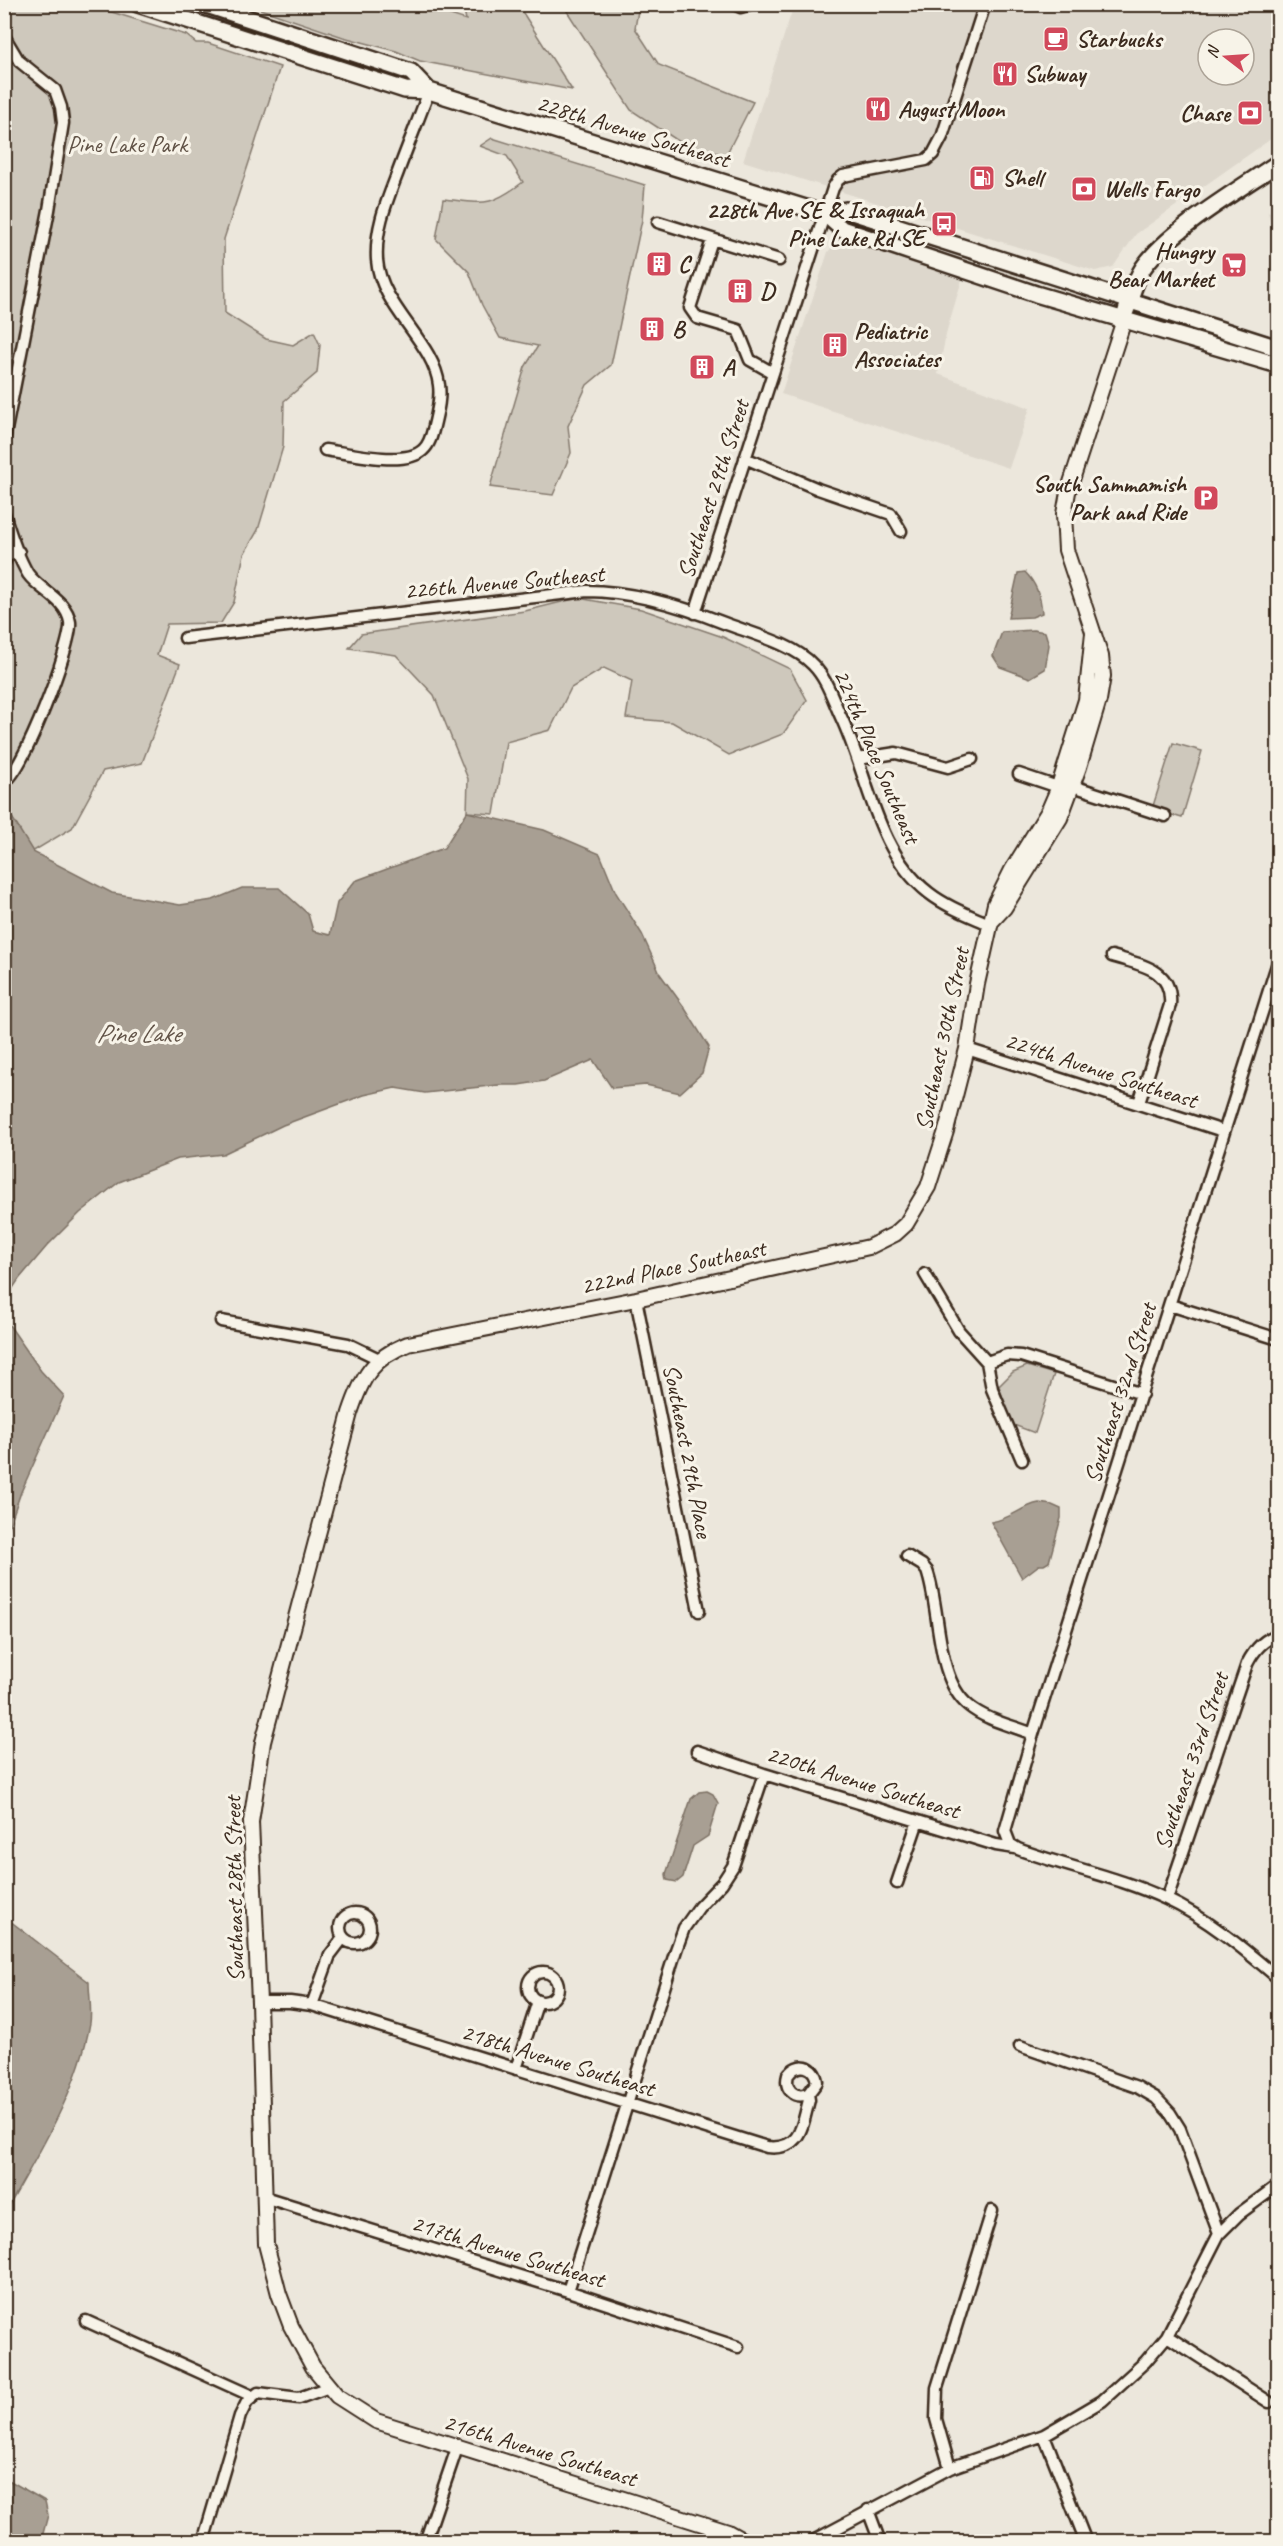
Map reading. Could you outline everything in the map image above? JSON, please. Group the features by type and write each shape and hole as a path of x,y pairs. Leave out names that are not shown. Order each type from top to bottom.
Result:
{"main road":[{"name":"228th Avenue Southeast","path":"138,4 405,90 429,91 825,214 842,229 1036,294 1278,365"},
{"name":"228th Avenue Southeast","path":"204,4 411,72 429,91"},
{"path":"286,52 293,34"},
{"path":"1124,320 1129,301 1143,268 1167,242 1278,163"},
{"name":"228th Avenue Southeast","path":"825,214 846,210 1278,348"}],"street":[{"path":"4,12 6,4"},
{"path":"734,4 741,7 750,4"},
{"name":"Southeast 29th Street","path":"695,613 833,188 843,176 916,163 933,154 942,136 985,4"},
{"path":"4,36 18,61 55,90 61,107 63,123 49,210 4,440"},
{"path":"325,450 398,459 413,457 423,451 430,441 440,394 439,382 427,355 384,286 379,273 377,253 381,217 429,91"},
{"path":"658,222 779,260"},
{"path":"712,240 690,308 698,318 738,330 750,360 773,373"},
{"path":"990,924 1004,908 1049,837 1066,786 1095,716 1103,676 1101,656 1066,550 1064,514 1068,492 1124,320"},
{"path":"745,458 818,489 891,514 901,531"},
{"path":"4,513 28,574 60,603 70,621 69,638 44,711 15,771 9,780 4,782"},
{"path":"4,563 7,556 19,552"},
{"name":"226th Avenue Southeast","path":"185,638 587,591 618,592 695,613 788,648 814,665"},
{"name":"224th Place Southeast","path":"814,665 828,687 858,759 891,849 912,877 928,893 990,924"},
{"path":"858,759 896,753 948,767 972,759"},
{"path":"1019,774 1165,816"},
{"name":"Southeast 30th Street","path":"936,1163 966,1049 976,984 990,924"},
{"path":"1112,956 1155,971 1162,977 1171,994 1170,1005 1139,1103"},
{"name":"Southeast 32nd Street","path":"1007,1838 1007,1821 1033,1734 1278,962"},
{"name":"224th Avenue Southeast","path":"966,1049 1223,1131"},
{"name":"222nd Place Southeast","path":"379,1359 408,1344 636,1299 869,1246 882,1241 906,1224 916,1210 936,1163"},
{"path":"925,1274 958,1331 987,1362 992,1389 1022,1460"},
{"name":"Southeast 29th Place","path":"636,1299 699,1611"},
{"path":"1170,1305 1278,1339"},
{"path":"220,1321 348,1344 379,1359"},
{"path":"987,1362 1007,1355 1021,1356 1142,1394"},
{"name":"Southeast 28th Street","path":"329,2387 302,2348 279,2294 266,2244 251,1822 262,1742 350,1413 362,1382 379,1359"},
{"path":"907,1556 927,1571 945,1660 961,1697 969,1706 982,1714 1033,1734"},
{"name":"Southeast 33rd Street","path":"1167,1899 1247,1664 1257,1647 1278,1635"},
{"name":"220th Avenue Southeast","path":"697,1751 764,1774 1141,1888 1167,1899 1238,1944 1278,1978"},
{"path":"568,2291 626,2103 684,1928 699,1906 722,1883 733,1866 764,1774"},
{"path":"897,1883 918,1821"},
{"name":"220th Avenue Southeast","path":"1007,1838 1010,1844 1018,1849"},
{"path":"312,2005 330,1955 343,1938"},
{"path":"516,2069 538,2001"},
{"name":"218th Avenue Southeast","path":"259,2002 312,2005 767,2147 778,2148 796,2140 809,2100 808,2094"},
{"path":"1020,2046 1137,2087 1156,2098 1170,2113 1180,2129 1219,2234"},
{"path":"811,2541 950,2468 1044,2435 1102,2401 1145,2362 1167,2336 1219,2234 1239,2214 1278,2185"},
{"name":"217th Avenue Southeast","path":"264,2197 568,2291 738,2347"},
{"path":"950,2468 936,2419 937,2388 940,2372 992,2211"},
{"path":"86,2321 114,2332 158,2356 252,2396"},
{"path":"1167,2336 1269,2402"},
{"path":"203,2541 240,2416 252,2396 258,2393 299,2398 329,2387"},
{"name":"216th Avenue Southeast","path":"329,2387 351,2407 376,2421 728,2532 746,2541"},
{"path":"1044,2435 1086,2541"},
{"path":"425,2541 457,2448"},
{"path":"868,2510 880,2541"}],"shaded area":[{"path":"794,5 1278,5 1278,134 1136,234 1113,267 1095,271 743,161"},
{"path":"1278,205 1278,244 1268,213"},
{"path":"839,238 963,276 947,330 938,374 1030,408 1009,468 781,394 828,252"}],"green space":[{"name":"Pine Lake Park","path":"5,5 89,5 186,35 196,43 208,43 280,67 224,239 225,313 266,339 293,345 314,332 320,345 317,373 284,401 283,447 258,530 244,554 234,602 221,623 167,624 157,655 180,664 142,763 103,771 72,828 32,852 5,806"},
{"path":"248,5 419,5 466,20 463,5 518,5 572,90 420,61 396,51 343,37"},
{"path":"563,5 639,5 635,28 659,65 753,102 726,155 686,146 631,110"},
{"path":"492,138 645,185 642,220 611,365 587,385 568,426 571,453 553,495 490,487 525,367 538,346 500,338 482,305 469,272 436,239 443,199 486,202 502,196 523,182 507,156 480,146"},
{"path":"578,598 641,609 723,637 790,669 807,700 783,734 729,755 672,722 626,718 632,681 604,668 571,688 550,730 506,742 494,814 467,812 468,779 434,695 396,655 349,648 361,634 525,611"},
{"path":"1173,743 1202,751 1182,818 1152,809"},
{"path":"1027,1366 1054,1374 1035,1433 1011,1424 999,1386 1013,1372"}],"water":[{"path":"1025,572 1037,591 1042,613 1032,617 1008,618 1018,573"},
{"path":"1033,630 1045,632 1049,645 1045,669 1030,678 1000,667 993,656 1002,632"},
{"name":"Pine Lake","path":"5,806 33,852 112,893 180,905 213,900 242,888 279,888 308,914 313,931 330,935 337,903 355,881 444,848 467,812 544,830 600,854 616,893 642,934 660,974 709,1047 702,1073 680,1093 646,1085 612,1088 593,1060 544,1081 518,1085 425,1093 395,1088 364,1095 283,1125 223,1154 178,1159 119,1182 80,1213 47,1246 19,1279 5,1300"},
{"path":"5,1319 41,1371 64,1396 21,1492 5,1538"},
{"path":"1039,1503 1061,1509 1061,1518 1049,1562 1039,1565 1022,1578 991,1522"},
{"path":"707,1791 713,1794 718,1803 708,1836 693,1846 683,1877 677,1882 667,1880 666,1874 691,1799 699,1792"},
{"path":"5,1917 89,1982 91,2013 84,2048 67,2097 5,2213"},
{"path":"5,2478 45,2501 48,2515 41,2541 5,2541"}],"place":[{"name":"Starbucks","path":"1056,39"},
{"name":"Subway","path":"1005,74"},
{"name":"August Moon","path":"878,109"},
{"name":"Chase","path":"1250,113"},
{"name":"Shell","path":"982,178"},
{"name":"Wells Fargo","path":"1084,189"},
{"name":"228th Ave SE & Issaquah Pine Lake Rd SE","path":"944,224"},
{"name":"C","path":"659,264"},
{"name":"Hungry Bear Market","path":"1234,265"},
{"name":"D","path":"740,291"},
{"name":"B","path":"652,329"},
{"name":"Pediatric Associates","path":"835,345"},
{"name":"A","path":"702,367"},
{"name":"South Sammamish Park and Ride","path":"1206,498"}]}
